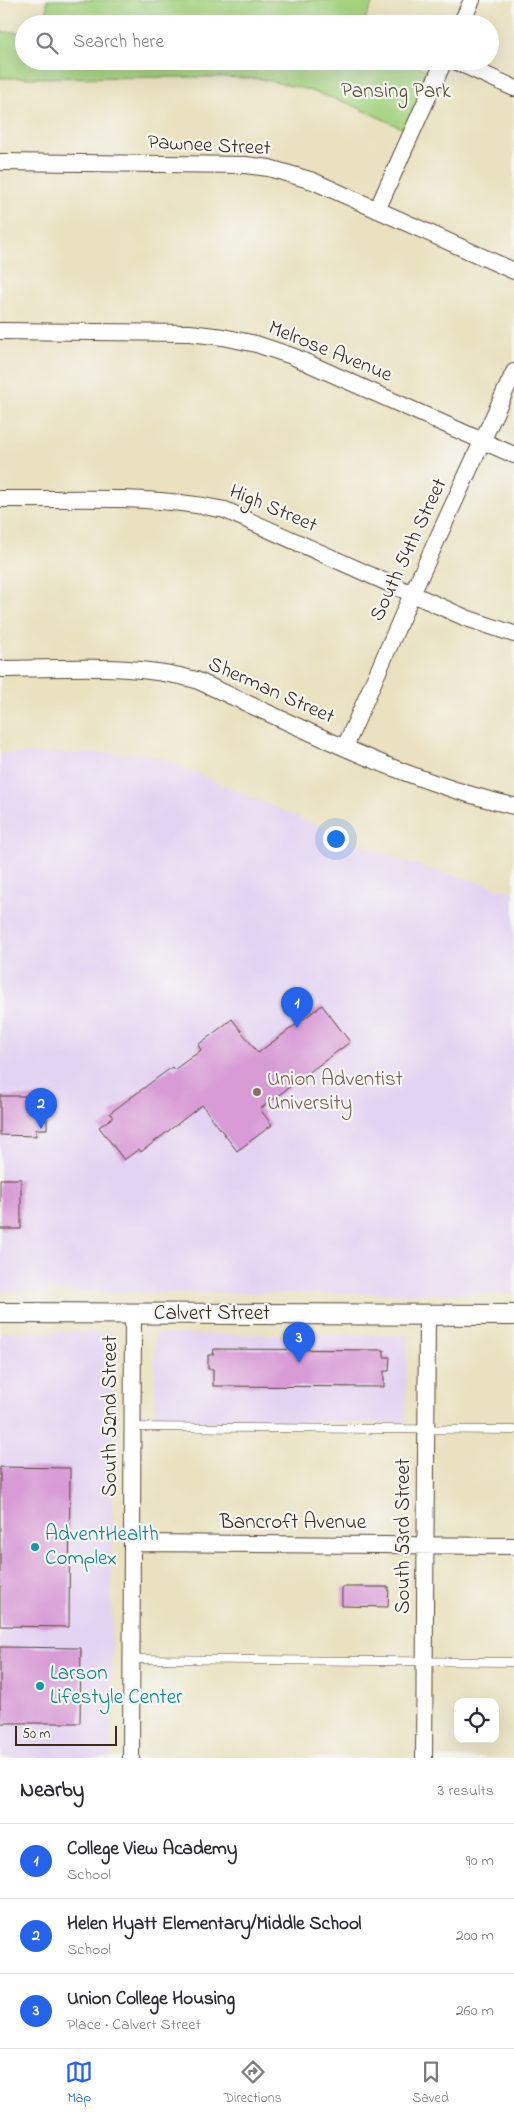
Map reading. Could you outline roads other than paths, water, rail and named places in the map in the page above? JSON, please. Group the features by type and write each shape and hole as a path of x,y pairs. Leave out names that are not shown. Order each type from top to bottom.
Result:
{"street":[{"path":"465,15 472,0"},
{"path":"377,210 440,70"},
{"path":"475,70 514,88"},
{"name":"Pawnee Street","path":"0,162 245,165 294,174 514,271"},
{"name":"Melrose Avenue","path":"0,331 190,333 256,344 292,356 514,455"},
{"name":"South 54th Street","path":"345,747 412,594 514,372"},
{"name":"High Street","path":"0,499 165,500 225,510 466,618 514,634"},
{"name":"Sherman Street","path":"0,669 144,669 170,673 196,680 402,771 451,789 514,806"},
{"name":"Calvert Street","path":"0,1313 514,1315"},
{"name":"South 52nd Street","path":"131,1758 133,1314"},
{"name":"South 53rd Street","path":"424,1758 427,1314"},
{"name":"Bancroft Avenue","path":"132,1543 514,1546"}],"lane":[{"path":"133,1428 514,1430"},
{"path":"132,1659 514,1662"}],"place":[{"name":"College View Academy","path":"297,1028"},
{"name":"Union Adventist University","path":"257,1092"},
{"name":"Helen Hyatt Elementary/Middle School","path":"41,1129"},
{"name":"Union College Housing","path":"299,1363"},
{"name":"AdventHealth Complex","path":"35,1547"},
{"name":"Larson Lifestyle Center","path":"40,1686"}],"park label":[{"name":"Pansing Park","path":"396,92"}]}
